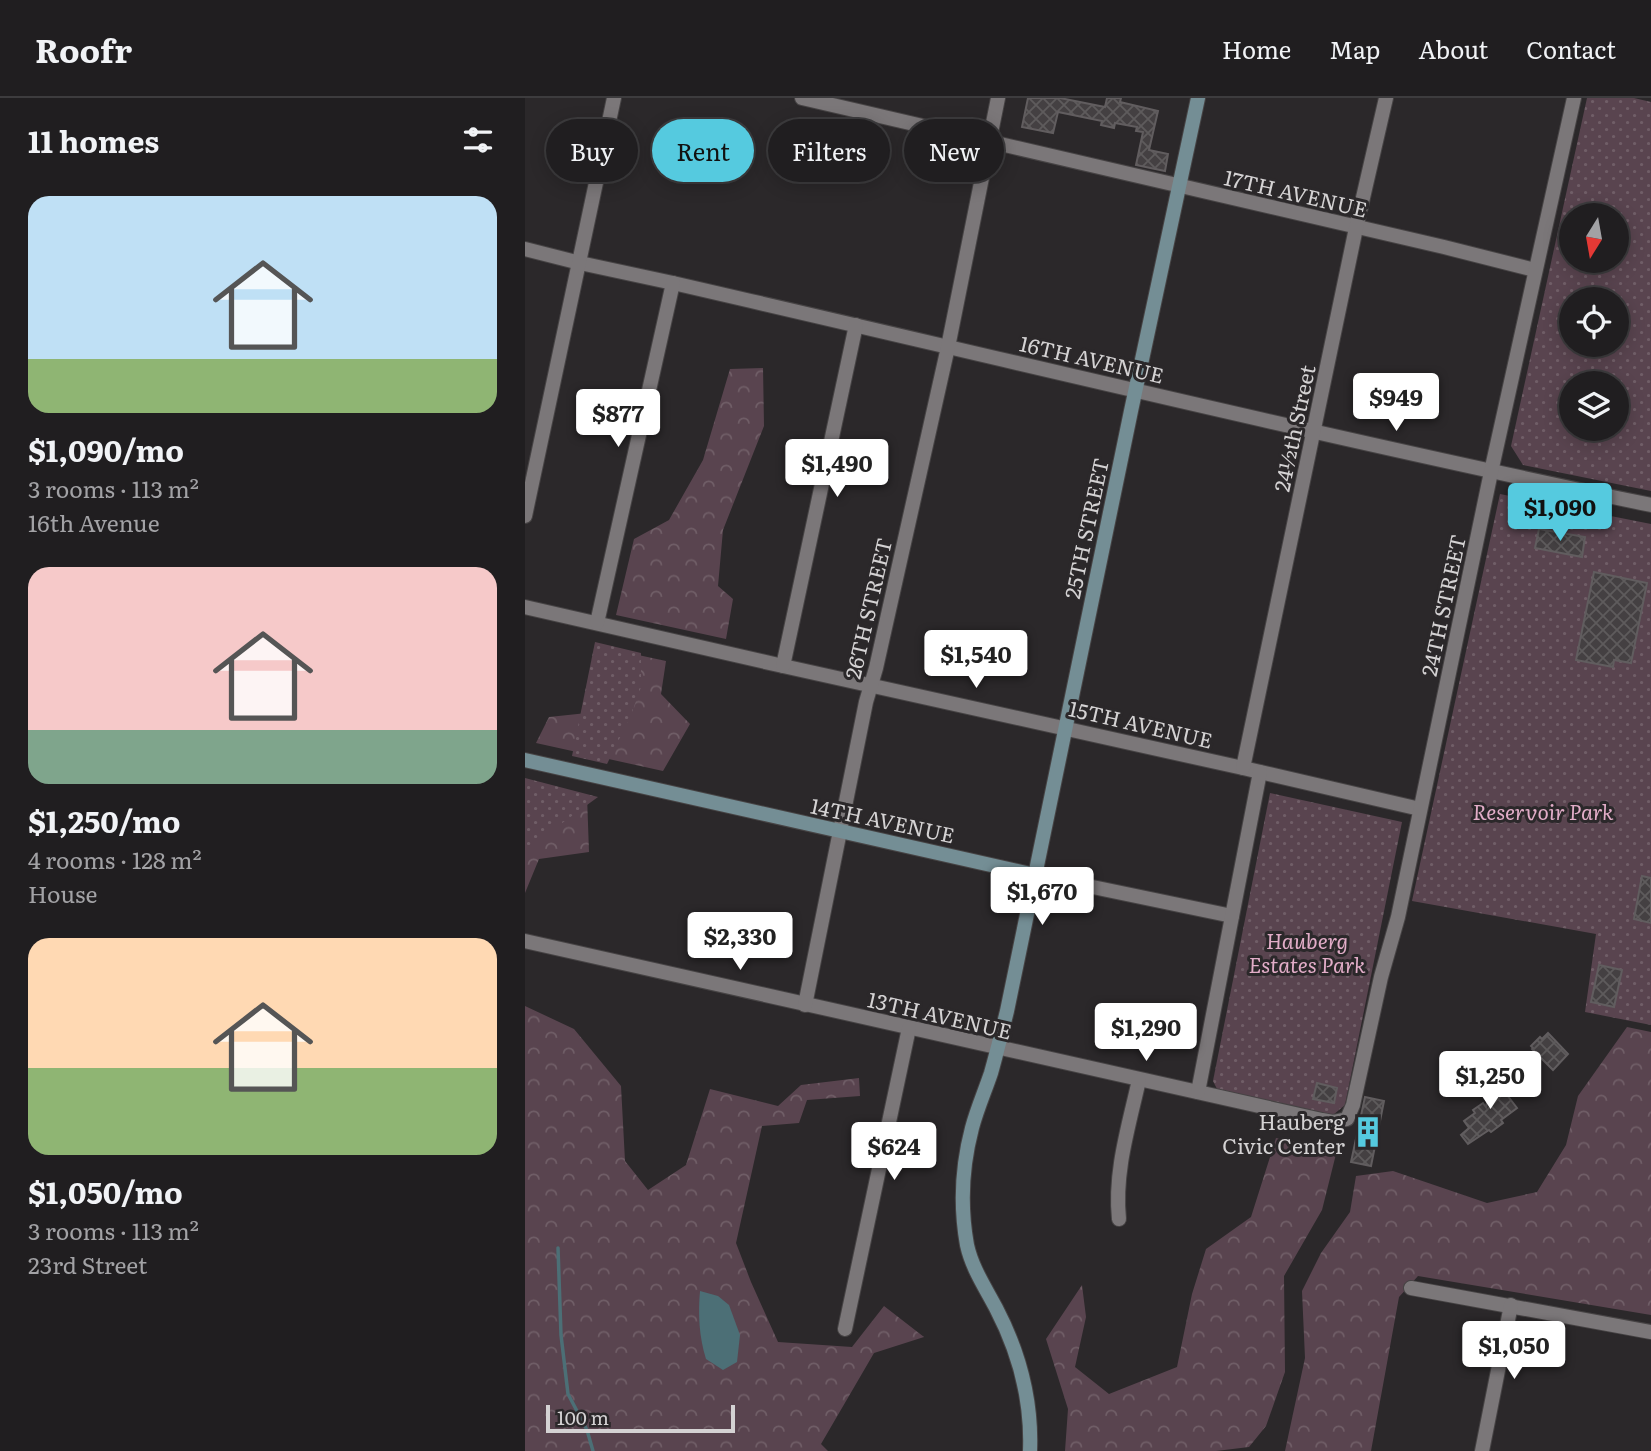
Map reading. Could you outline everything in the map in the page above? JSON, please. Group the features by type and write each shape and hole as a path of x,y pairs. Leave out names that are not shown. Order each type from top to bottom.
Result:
{"street":[{"path":"525,516 614,98"},
{"name":"17TH AVENUE","path":"802,98 904,122"},
{"name":"26TH STREET","path":"994,119 998,98"},
{"name":"25TH STREET","path":"1030,1451 1030,1422 1021,1370 1011,1340 967,1245 963,1180 965,1159 972,1128 998,1048 1198,98"},
{"name":"24½th Street","path":"1243,768 1356,228 1386,98"},
{"name":"24TH STREET","path":"1347,1119 1355,1097 1381,977 1398,917 1574,98"},
{"name":"17TH AVENUE","path":"1004,145 1535,270"},
{"name":"26TH STREET","path":"806,1005 866,702 948,347 981,182"},
{"name":"16TH AVENUE","path":"525,249 1314,432 1651,505"},
{"path":"597,623 673,283"},
{"path":"783,666 856,325"},
{"name":"15TH AVENUE","path":"525,607 1420,809"},
{"name":"14TH AVENUE","path":"525,760 1035,875 1232,916"},
{"path":"1198,1092 1260,772"},
{"name":"13TH AVENUE","path":"525,941 1322,1120 1333,1122 1347,1119"},
{"path":"845,1329 909,1028"},
{"path":"1119,1219 1119,1174 1139,1080"},
{"path":"1411,1288 1651,1332"},
{"path":"1482,1451 1511,1305"}],"green space":[{"path":"1587,98 1634,98 1651,102 1651,491 1523,465 1511,446 1559,226 1559,273 1629,273 1629,203 1564,203"},
{"path":"763,368 764,426 723,530 718,586 733,599 726,639 616,615 634,539 669,520 703,460 730,369"},
{"name":"Reservoir Park","path":"1500,494 1651,524 1651,1025 1585,1012 1596,934 1412,901"},
{"path":"595,642 641,653 641,687 631,715 607,764 572,756"},
{"path":"601,647 666,661 661,694 690,724 663,771 536,743 549,717 587,713"},
{"path":"525,778 598,797 525,850"},
{"path":"525,782 587,796 589,852 539,859 525,893"},
{"name":"Hauberg Estates Park","path":"1270,793 1402,822 1345,1105 1333,1115 1217,1089 1213,1081"},
{"path":"525,1006 574,1029 621,1086 625,1161 648,1190 686,1165 710,1089 778,1106 801,1085 859,1078 860,1096 807,1100 799,1123 762,1126 736,1243 778,1342 852,1347 884,1306 924,1337 874,1353 821,1444 828,1451 525,1451"},
{"path":"1627,1027 1651,1032 1651,1315 1418,1276 1399,1297 1371,1451 1285,1451 1305,1358 1302,1291 1321,1253 1350,1212 1356,1176 1393,1171 1487,1203 1537,1192 1566,1145 1578,1096"},
{"path":"1276,1138 1337,1150 1322,1210 1284,1276 1285,1372 1266,1426 1249,1447 1216,1451 1065,1451 1068,1409 1046,1339 1082,1285 1086,1317 1075,1367 1109,1394 1177,1367 1192,1294 1206,1249 1251,1217"}],"water":[{"path":"700,1291 718,1296 729,1305 740,1335 737,1362 723,1370 706,1359 700,1325"}],"building":[{"path":"1028,98 1060,98 1105,107 1107,98 1121,98 1120,102 1158,111 1149,150 1168,154 1165,171 1136,165 1143,132 1136,131 1137,127 1115,123 1114,128 1101,125 1102,121 1058,112 1053,133 1022,127"},
{"path":"1539,529 1585,537 1582,557 1535,548"},
{"path":"1594,572 1647,583 1631,663 1614,660 1613,667 1576,660"},
{"path":"1642,876 1651,878 1651,923 1634,919"},
{"path":"1599,965 1622,970 1614,1007 1591,1002"},
{"path":"1548,1033 1568,1054 1553,1070 1531,1046"},
{"path":"1493,1073 1507,1076 1504,1091 1517,1108 1491,1132 1489,1130 1468,1144 1461,1135 1469,1128 1464,1121 1483,1103 1486,1107"},
{"path":"1317,1083 1337,1088 1334,1103 1313,1099"},
{"name":"Hauberg Civic Center","path":"1365,1097 1384,1101 1371,1166 1351,1162"}],"waterway":[{"path":"558,1248 561,1335 568,1394 587,1430 593,1451"}],"place":[{"name":"Hauberg Civic Center","path":"1368,1132"}]}
